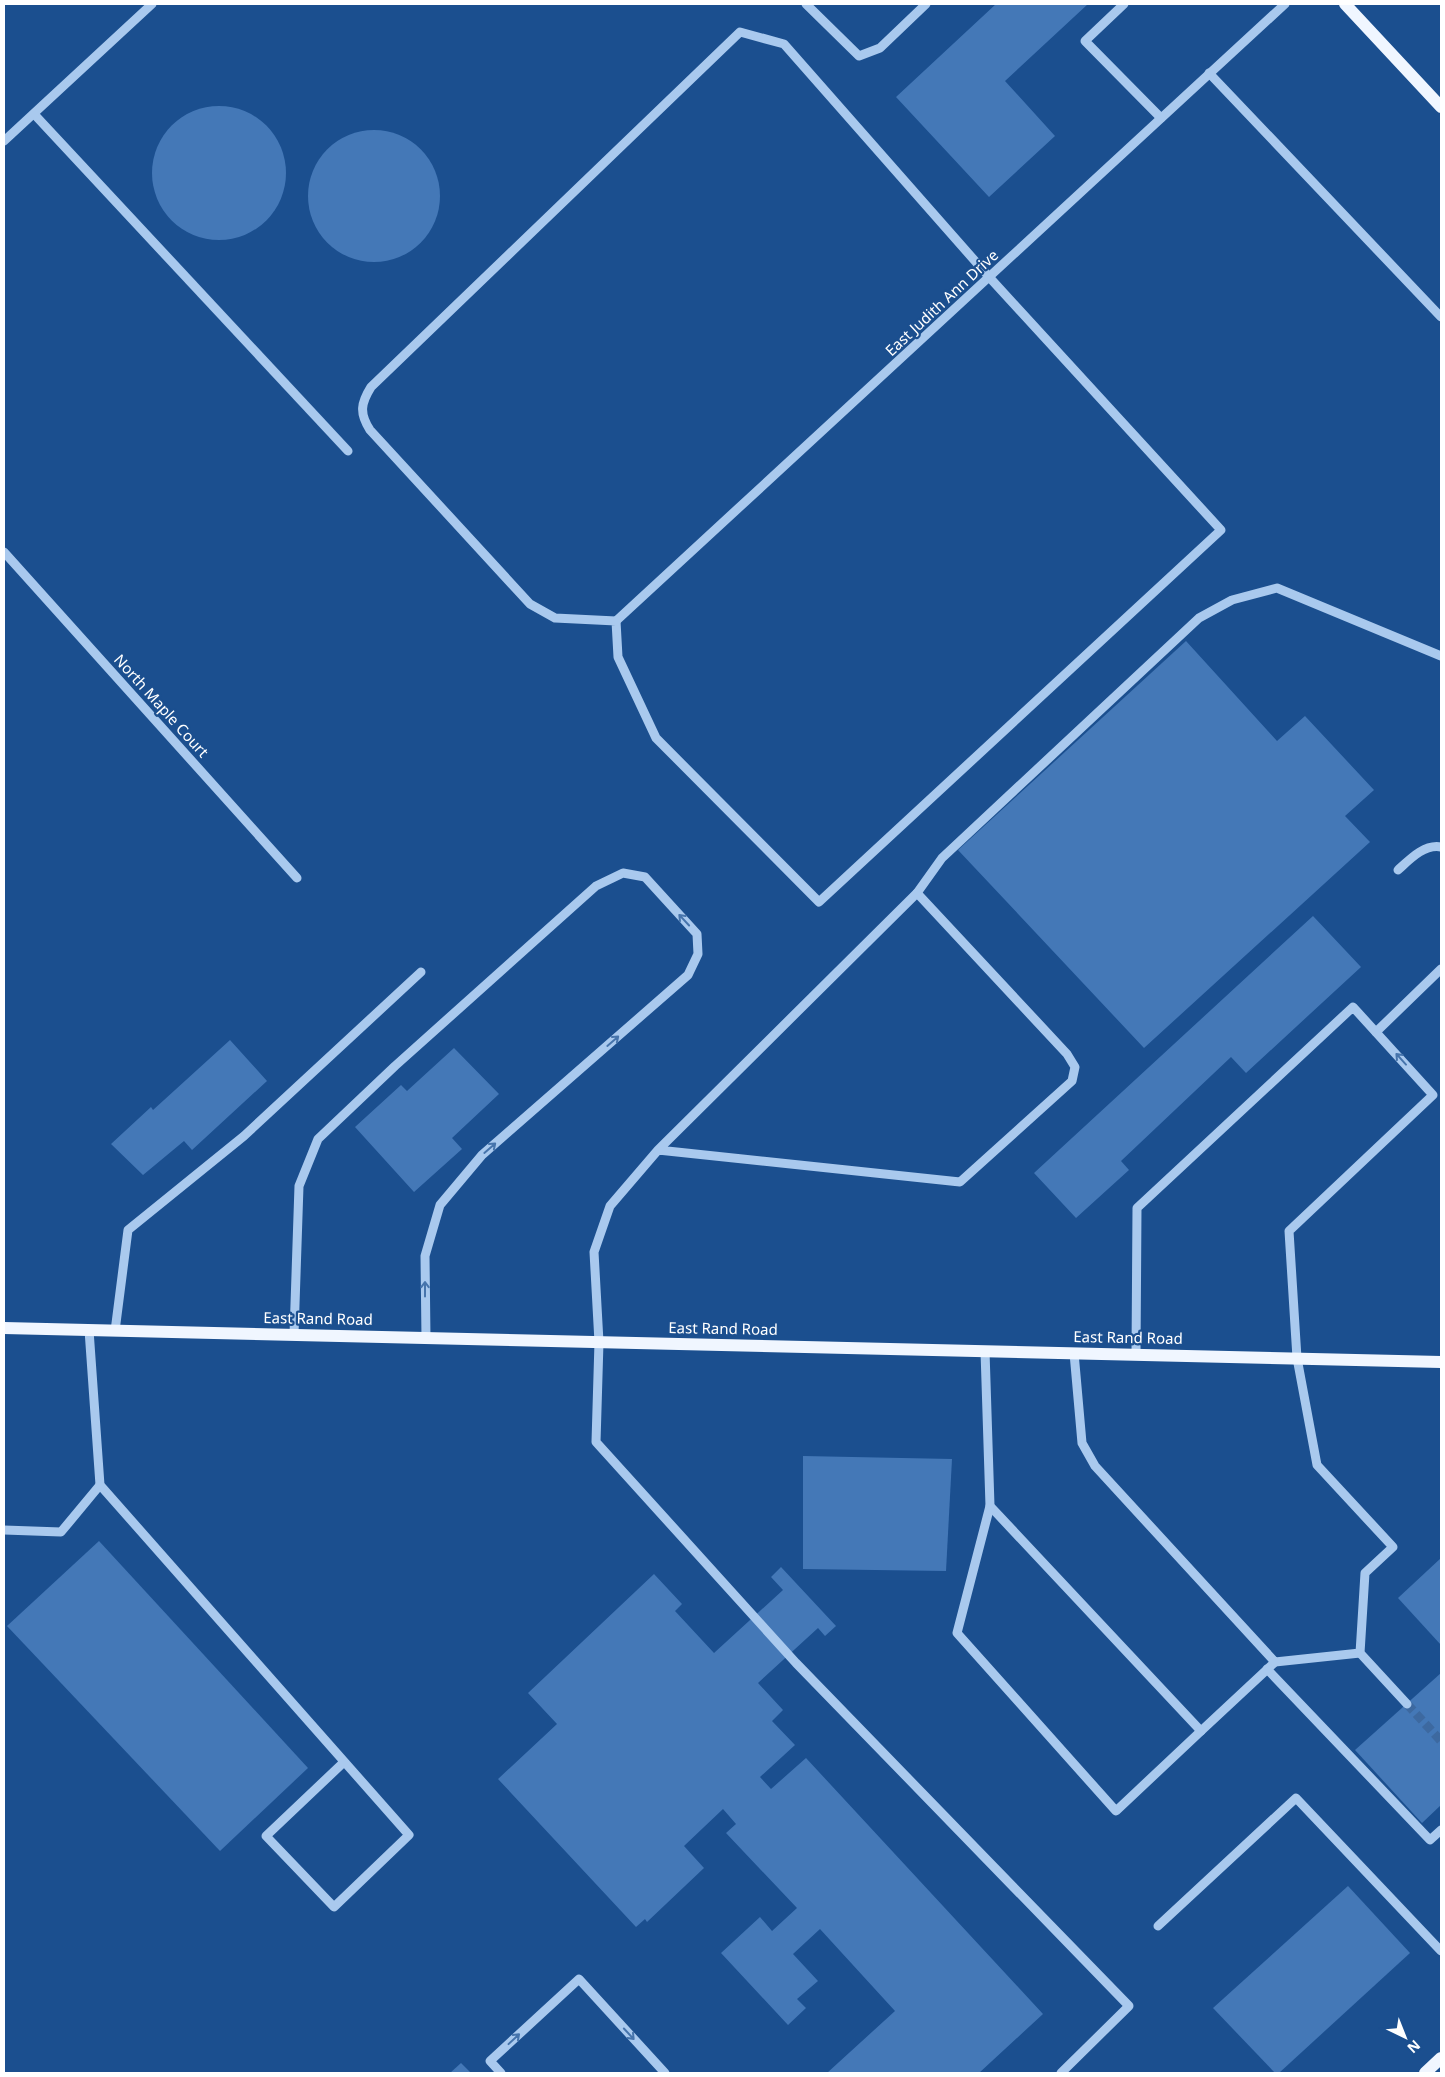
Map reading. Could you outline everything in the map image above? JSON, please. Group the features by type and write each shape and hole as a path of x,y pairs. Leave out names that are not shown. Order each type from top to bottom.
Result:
{"main road":[{"path":"1345,4 1441,107"},
{"name":"East Rand Road","path":"4,1328 1441,1362"},
{"path":"1425,2073 1441,2058"}],"street":[{"path":"4,141 152,4"},
{"path":"806,4 859,56 880,48 926,4"},
{"path":"1124,4 1085,41 1161,118"},
{"name":"East Judith Ann Drive","path":"616,622 1285,4"},
{"path":"740,32 784,44 990,278 1221,530 819,902 656,738 618,656 616,622 555,618 530,604 370,430 362,418 362,401 371,387 740,32"},
{"path":"1209,73 1441,318"},
{"path":"34,114 348,451"},
{"name":"North Maple Court","path":"4,552 297,878"},
{"path":"1061,2073 1129,2006 796,1664 596,1442 598,1342 594,1252 610,1206 658,1150 918,894 942,858 1199,618 1232,600 1278,588 1441,656"},
{"path":"1398,870 1412,856 1433,846 1441,847"},
{"path":"294,1334 299,1186 318,1139 395,1066 596,886 623,873 645,877 697,934 698,954 688,975 482,1155 440,1205 425,1256 426,1338"},
{"path":"658,1150 960,1182 1072,1081 1075,1067 1067,1054 918,894"},
{"path":"1376,1032 1441,969"},
{"path":"115,1331 128,1230 244,1136 421,972"},
{"path":"1136,1354 1137,1208 1354,1007 1433,1096 1289,1231 1297,1358 1317,1465 1393,1547 1365,1574 1360,1653 1407,1704"},
{"path":"89,1330 100,1485 410,1835 334,1907 266,1836 344,1762"},
{"path":"986,1351 990,1506 958,1633 1116,1811 1275,1662 1360,1653"},
{"path":"1074,1353 1082,1443 1095,1466 1275,1662"},
{"path":"4,1530 62,1532 100,1485"},
{"path":"990,1506 1201,1731"},
{"path":"1268,1669 1430,1840 1441,1830"},
{"path":"1158,1926 1296,1798 1441,1952"},
{"path":"501,2073 490,2062 579,1980 665,2073"}],"building":[{"path":"996,4 1088,4 1005,81 1055,136 989,197 896,97"},
{"path":"219,106 245,111 267,125 281,147 286,173 281,199 267,221 245,235 219,240 193,235 171,221 157,199 152,173 157,147 171,125 193,111"},
{"path":"374,130 387,131 399,135 421,149 435,171 439,183 439,209 435,221 421,243 399,257 387,261 374,262 361,261 349,257 327,243 313,221 309,209 308,196 309,183 313,171 327,149 349,135 361,131"},
{"path":"1186,641 1277,741 1305,716 1374,790 1345,816 1370,842 1144,1048 958,850"},
{"path":"1313,916 1361,967 1246,1073 1231,1057 1121,1161 1129,1170 1076,1218 1034,1173"},
{"path":"230,1040 267,1081 192,1150 184,1141 143,1175 111,1144 151,1107 153,1110"},
{"path":"454,1048 499,1094 452,1138 462,1149 414,1192 355,1127 401,1085 407,1091"},
{"path":"803,1456 952,1459 946,1571 803,1569"},
{"path":"99,1541 308,1768 220,1851 7,1626"},
{"path":"1441,1558 1441,1645 1398,1598"},
{"path":"781,1567 836,1626 825,1636 818,1628 758,1683 783,1710 772,1721 795,1745 760,1777 771,1789 806,1758 1043,2014 979,2073 827,2073 895,2011 820,1929 793,1954 818,1981 797,1999 806,2008 788,2025 721,1953 760,1917 772,1931 797,1908 726,1833 736,1824 723,1809 684,1846 704,1868 647,1922 645,1919 636,1927 498,1779 557,1724 528,1693 654,1574 682,1604 675,1611 714,1653 783,1590 771,1577"},
{"path":"1441,1673 1441,1805 1422,1823 1355,1750"},
{"path":"1348,1886 1410,1953 1279,2073 1275,2073 1213,2008"},
{"path":"461,2063 471,2073 450,2073"}],"tunnel":[{"path":"1407,1704 1441,1741"}]}
